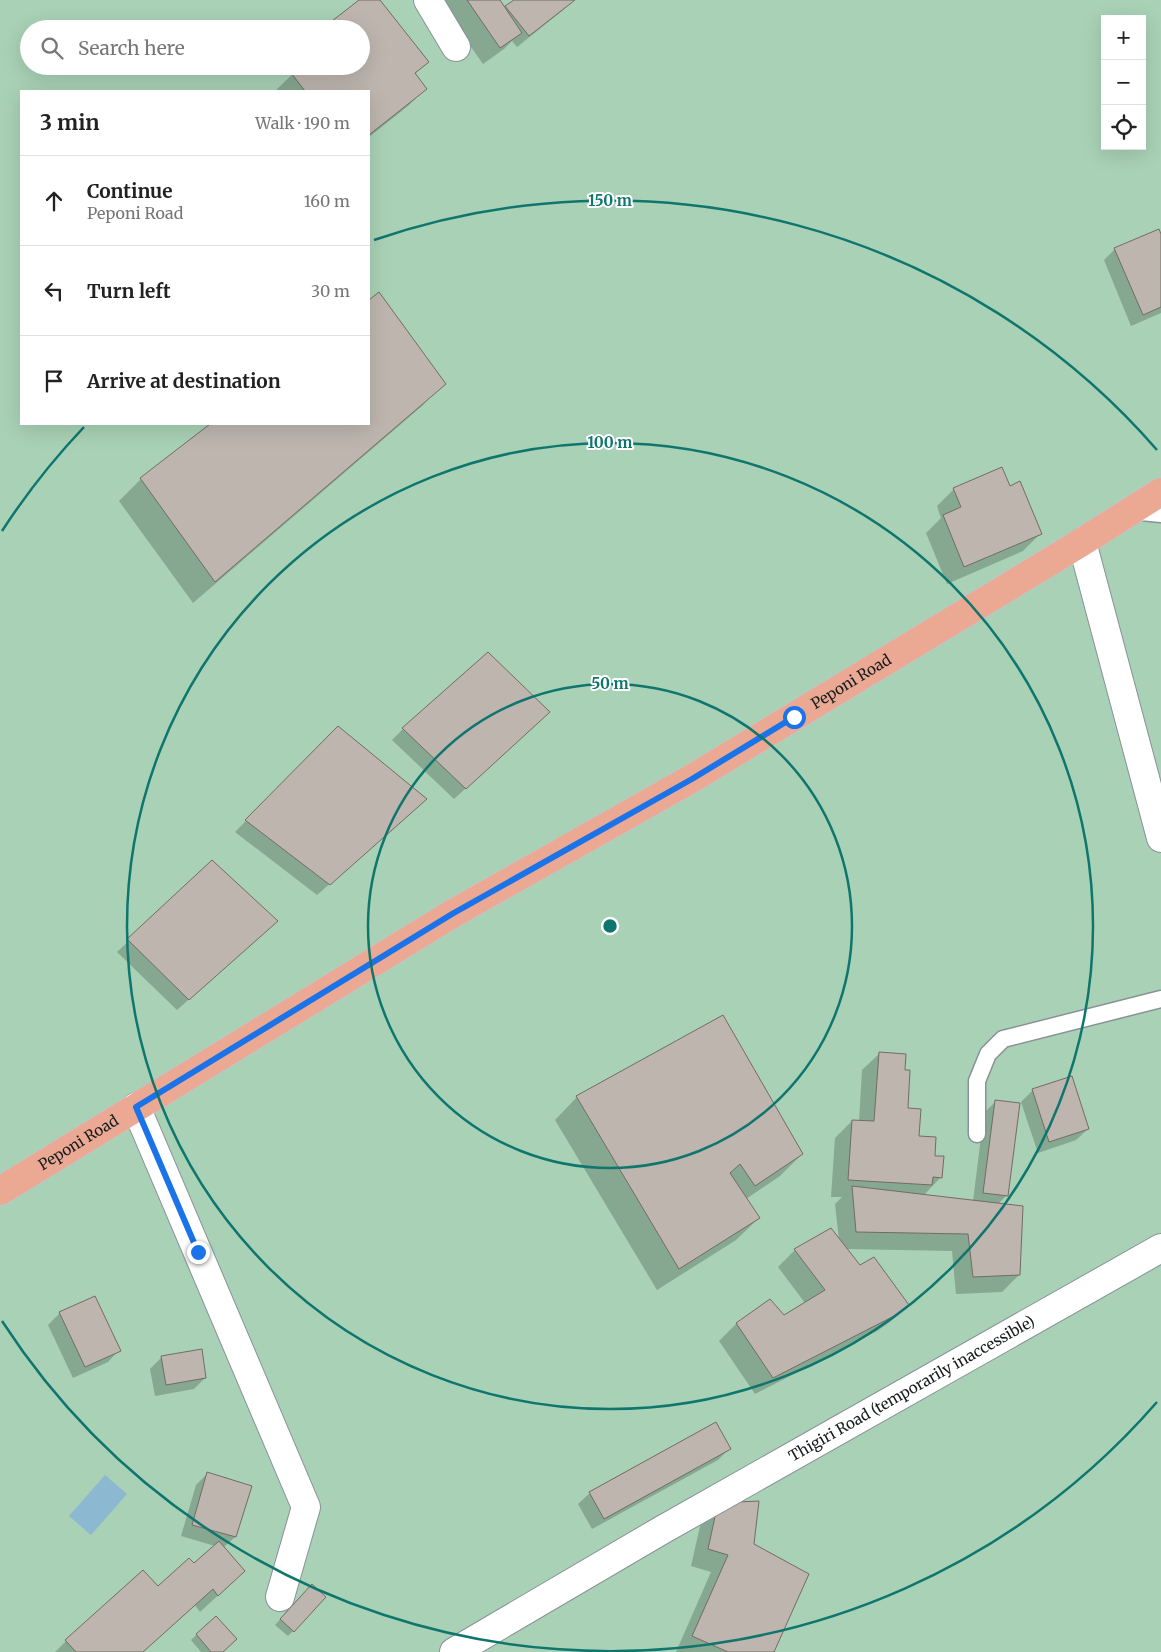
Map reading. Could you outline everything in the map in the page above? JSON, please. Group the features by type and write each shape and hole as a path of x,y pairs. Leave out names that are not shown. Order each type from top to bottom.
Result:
{"main road":[{"name":"Peponi Road","path":"0,1191 452,914 692,779 1161,492"}],"street":[{"path":"428,0 456,47"},
{"path":"1082,542 1161,838"},
{"path":"136,1107 306,1506 280,1597"},
{"name":"Thigiri Road (temporarily inaccessible)","path":"454,1652 662,1530 1161,1248"}],"lane":[{"path":"1131,511 1161,514"},
{"path":"977,1134 977,1081 988,1054 1004,1039 1161,1000"}],"green space":[{"path":"0,0 1161,0 1161,1652 0,1652"}],"water":[{"path":"105,1475 127,1494 91,1535 69,1516"}],"building":[{"path":"359,0 380,0 429,62 415,73 427,89 370,134 370,90 304,90 293,75 370,75 370,20 333,20"},
{"path":"467,0 500,0 522,33 500,48"},
{"path":"514,0 575,0 529,36 505,6"},
{"path":"1159,229 1161,234 1161,307 1143,315 1114,248"},
{"path":"379,292 446,384 215,582 140,478 209,425 370,425 370,299"},
{"path":"1002,467 1010,486 1020,481 1042,534 964,567 943,515 961,507 953,488"},
{"path":"488,652 550,712 466,789 402,728"},
{"path":"338,726 427,799 330,885 245,820"},
{"path":"212,860 278,921 189,1000 127,939"},
{"path":"723,1015 803,1154 755,1186 740,1164 730,1173 760,1218 679,1269 576,1096"},
{"path":"879,1052 906,1054 905,1070 910,1070 908,1108 921,1109 919,1136 936,1137 935,1156 944,1156 942,1178 933,1177 932,1185 848,1180 852,1120 874,1121"},
{"path":"1072,1076 1089,1129 1049,1142 1032,1089"},
{"path":"995,1100 1020,1103 1008,1196 983,1193"},
{"path":"852,1186 1023,1206 1020,1275 973,1277 968,1234 856,1232"},
{"path":"831,1228 860,1265 874,1257 909,1305 896,1315 773,1378 736,1323 770,1299 784,1315 825,1290 794,1249"},
{"path":"95,1296 121,1351 85,1367 59,1312"},
{"path":"202,1349 206,1378 166,1385 161,1356"},
{"path":"716,1422 731,1449 604,1519 589,1492"},
{"path":"207,1472 252,1486 236,1537 192,1525"},
{"path":"759,1501 754,1544 809,1574 774,1652 728,1652 692,1636 728,1555 708,1549 718,1503"},
{"path":"219,1541 245,1571 218,1596 213,1589 143,1652 76,1652 65,1640 143,1570 158,1586 189,1558 194,1563"},
{"path":"312,1584 326,1597 294,1632 280,1619"},
{"path":"216,1616 237,1639 223,1652 211,1652 196,1634"}],"route":[{"path":"198,1252 136,1107 452,914 692,779 794,717"}]}
